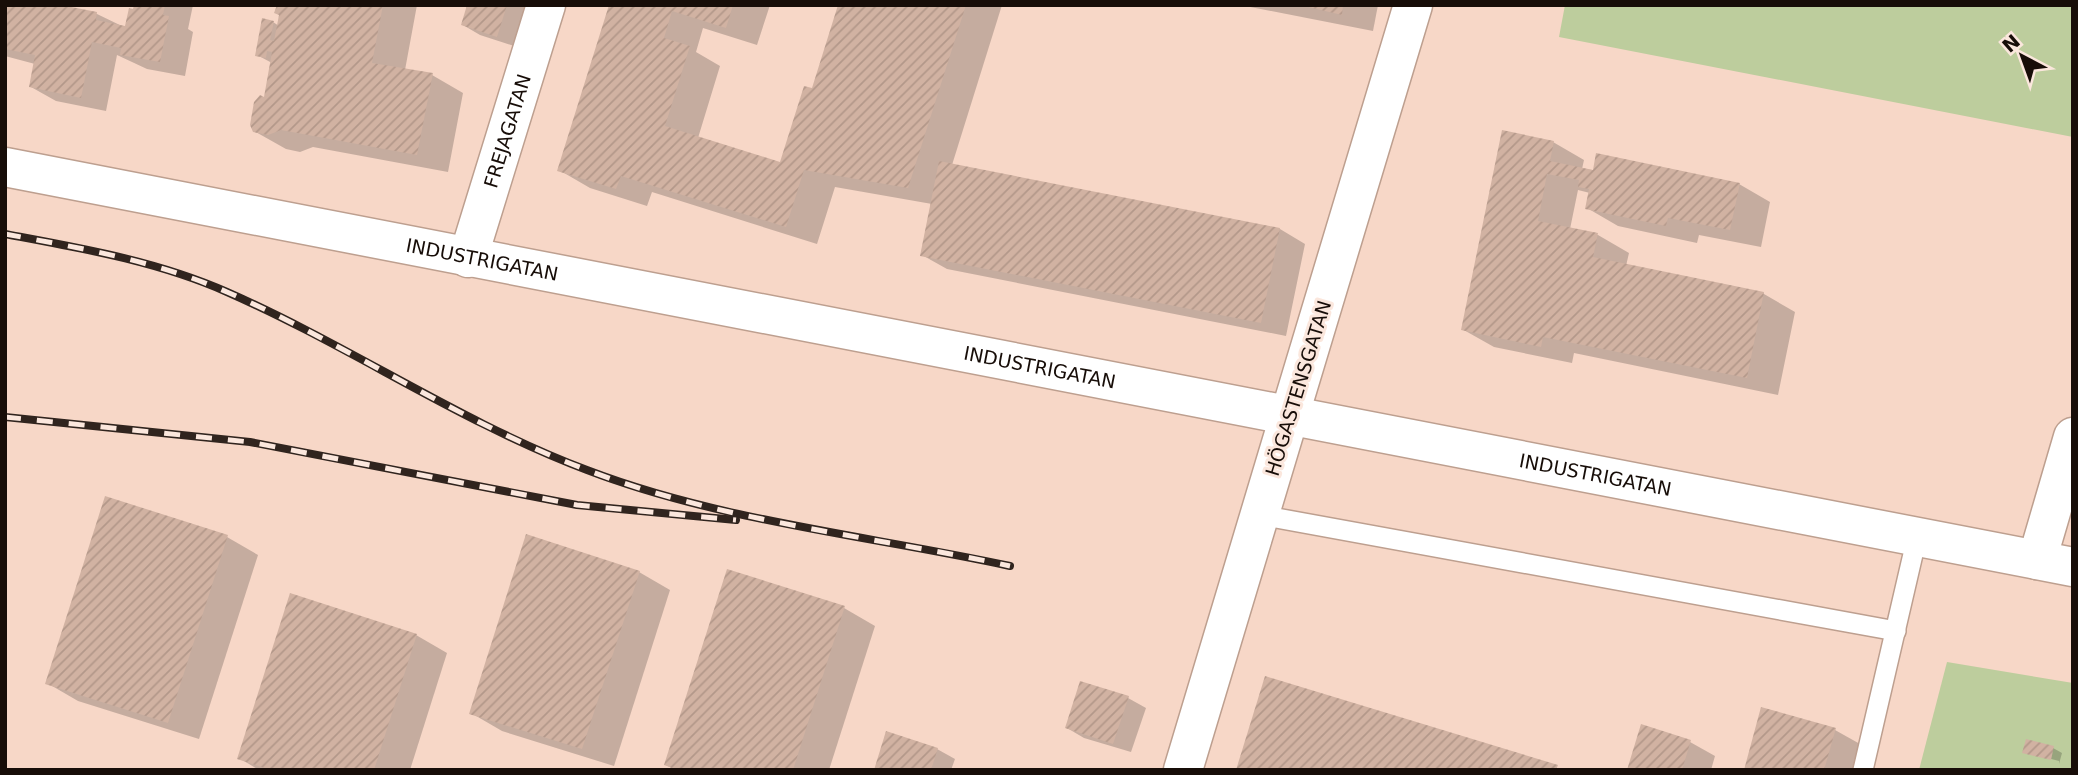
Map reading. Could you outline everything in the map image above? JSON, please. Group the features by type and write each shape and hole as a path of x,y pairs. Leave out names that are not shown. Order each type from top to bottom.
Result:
{"street":[{"name":"FREJAGATAN","path":"468,258 546,5"},
{"name":"HÖGASTENSGATAN","path":"1182,770 1413,5"},
{"name":"INDUSTRIGATAN","path":"5,167 468,258 1078,372 1289,417 2055,564"},
{"path":"2055,564 2073,437"}],"lane":[{"path":"1260,515 1896,631"},
{"path":"1863,770 1917,537"}],"green space":[{"path":"1565,5 2073,5 2073,137 1559,37"},
{"path":"1947,662 2073,683 2073,770 1919,770"}],"building":[{"path":"5,5 61,5 97,12 96,20 125,26 129,8 133,9 134,5 165,5 163,15 169,16 160,62 120,55 121,48 92,42 81,98 29,87 35,55 5,49"},
{"path":"277,5 383,5 372,63 433,73 417,155 281,130 268,135 253,132 250,125 254,102 260,95 264,97 272,52 267,51 266,58 255,56 262,18 274,21 270,40 274,41 279,15 274,13"},
{"path":"467,5 507,5 497,37 461,25"},
{"path":"609,5 733,5 726,28 672,11 664,38 690,46 665,126 780,162 804,86 812,88 838,5 966,5 908,188 804,170 786,227 621,176 616,189 557,171"},
{"path":"1300,5 1343,5 1342,15"},
{"path":"1502,130 1554,141 1550,161 1593,170 1596,153 1740,183 1730,230 1668,218 1666,226 1585,209 1589,189 1578,187 1579,180 1547,174 1538,221 1598,233 1593,257 1764,292 1747,378 1543,337 1541,347 1461,330"},
{"path":"939,161 1280,228 1261,323 920,256"},
{"path":"105,496 228,535 168,723 45,684"},
{"path":"526,534 640,571 582,749 469,714"},
{"path":"727,569 845,606 793,770 678,770 664,765"},
{"path":"290,593 417,634 374,770 271,770 237,759"},
{"path":"1265,676 1558,765 1556,770 1236,770"},
{"path":"1080,681 1129,696 1113,744 1065,728"},
{"path":"1761,707 1836,728 1824,770 1744,770"},
{"path":"1641,724 1691,740 1682,770 1627,770"},
{"path":"886,731 938,748 931,770 874,770"},
{"path":"2026,739 2054,746 2051,760 2022,753"}],"railway":[{"path":"5,234 118,257 200,281 273,313 495,430 587,470 638,488 743,515 1010,566"},
{"path":"5,417 250,442 577,505 736,520"}]}
